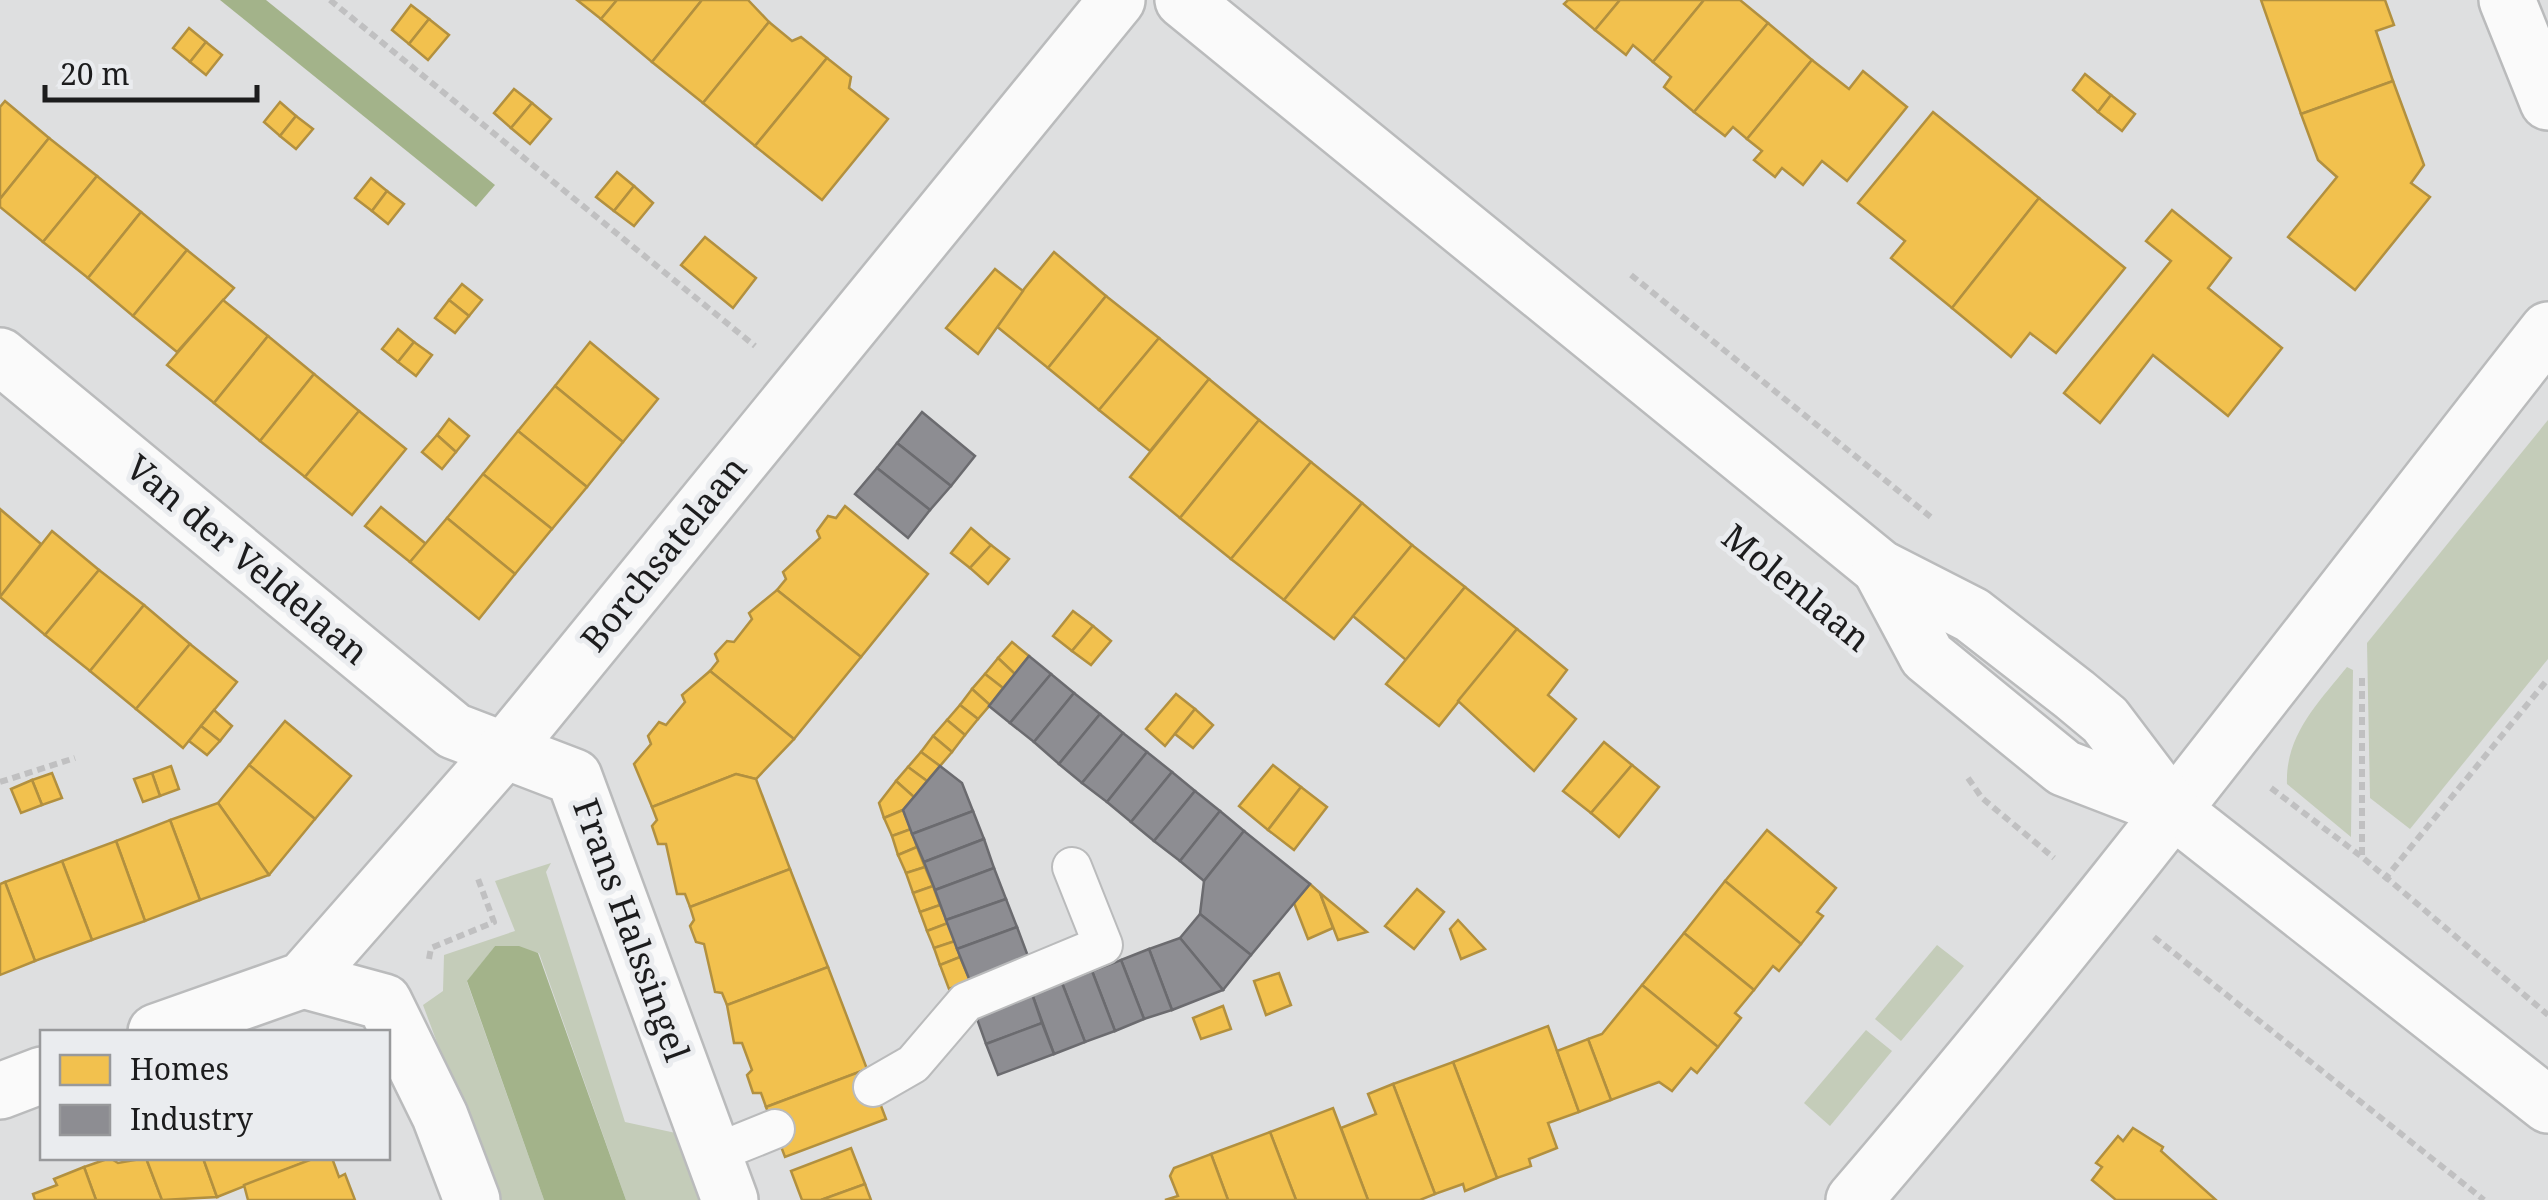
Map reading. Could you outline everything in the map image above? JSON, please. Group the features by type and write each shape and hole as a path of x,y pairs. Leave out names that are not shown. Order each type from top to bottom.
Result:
{"street":[{"name":"Borchsatelaan","path":"162,1030 303,980 503,752 1117,0"},
{"name":"Molenlaan","path":"1183,0 1880,568 1972,614 2106,720 2174,810 2548,1104"},
{"path":"2507,0 2548,102"},
{"path":"1854,1200 2104,898 2548,330"},
{"name":"Van der Veldelaan","path":"0,356 454,730 503,752"},
{"name":"Frans Halssingel","path":"503,752 574,777 722,1177"},
{"path":"303,980 384,1002 440,1116 472,1200"},
{"path":"0,1091 40,1076"}],"lane":[{"path":"873,1087 913,1064 966,1002 1103,945 1072,867"},
{"name":"Frans Halssingel","path":"722,1177 775,1129"}],"path":[{"path":"330,0 802,385"},
{"path":"1628,273 1936,521"},
{"path":"2361,574 2362,857"},
{"path":"2384,880 2548,679"},
{"path":"2221,751 2362,857 2384,880 2548,1015"},
{"path":"0,782 75,758"},
{"path":"1961,768 1982,798 2484,1200"},
{"path":"428,964 431,948 494,922 474,869"}],"shaded area":[{"path":"220,0 266,0 495,185 476,207"},
{"path":"2548,420 2548,659 2410,829 2370,798 2367,643"},
{"path":"2347,667 2353,670 2351,837 2287,784 2298,735 2315,706"},
{"path":"551,863 546,872 625,1122 685,1135 703,1200 626,1200 539,953 495,946 467,982 544,1200 496,1200 423,1005 443,991 444,955 515,931 495,881"},
{"path":"1937,945 1964,966 1901,1041 1875,1019"},
{"path":"495,946 519,946 538,953 626,1200 544,1200 467,981"},
{"path":"1866,1030 1892,1051 1830,1126 1804,1103"}],"building: Homes":[{"path":"577,0 617,0 601,19"},
{"path":"617,0 702,0 652,62 601,19"},
{"path":"702,0 748,0 769,22 703,103 652,62"},
{"path":"1568,0 1620,0 1595,30 1564,4"},
{"path":"1620,0 1704,0 1653,62 1633,45 1626,55 1595,30"},
{"path":"1704,0 1740,0 1768,23 1694,112 1664,87 1671,77 1653,62"},
{"path":"2261,0 2385,0 2394,25 2376,31 2393,81 2301,114"},
{"path":"411,5 429,19 409,44 392,30"},
{"path":"429,19 449,35 428,60 409,44"},
{"path":"769,22 792,41 801,37 827,58 755,146 703,103"},
{"path":"1768,23 1812,60 1747,139 1733,127 1725,136 1694,112"},
{"path":"189,28 206,42 190,62 173,48"},
{"path":"206,42 222,55 206,75 190,62"},
{"path":"827,58 851,77 849,88 888,119 822,200 755,146"},
{"path":"1812,60 1849,89 1863,71 1907,107 1847,181 1822,161 1803,185 1782,168 1775,177 1754,160 1762,151 1747,139"},
{"path":"2085,74 2111,95 2098,112 2073,90"},
{"path":"2393,81 2424,165 2411,183 2430,197 2355,290 2288,237 2337,177 2318,160 2301,114"},
{"path":"514,89 532,103 511,128 494,113"},
{"path":"2111,95 2135,114 2122,131 2098,112"},
{"path":"5,101 49,138 0,199 0,107"},
{"path":"280,102 296,116 280,136 264,122"},
{"path":"532,103 551,119 530,144 511,128"},
{"path":"1933,112 2039,198 1952,308 1891,258 1905,241 1858,203"},
{"path":"296,116 313,129 296,149 280,136"},
{"path":"49,138 97,176 43,242 0,207 0,199"},
{"path":"617,172 634,186 614,211 596,197"},
{"path":"97,176 141,212 88,278 43,242"},
{"path":"371,178 387,191 372,211 355,198"},
{"path":"634,186 653,203 634,226 614,211"},
{"path":"387,191 404,204 388,224 372,211"},
{"path":"2039,198 2125,268 2056,353 2030,333 2011,357 1952,308"},
{"path":"2172,210 2231,258 2208,288 2282,348 2228,416 2153,355 2100,423 2064,393 2171,261 2146,241"},
{"path":"141,212 187,250 133,316 88,278"},
{"path":"705,237 756,278 733,308 681,265"},
{"path":"187,250 234,288 177,352 133,316"},
{"path":"1054,252 1106,296 1048,368 995,325"},
{"path":"995,269 1023,291 978,354 946,328"},
{"path":"462,284 482,300 469,316 449,300"},
{"path":"1106,296 1159,338 1099,410 1048,368"},
{"path":"223,300 268,336 214,403 167,365"},
{"path":"449,300 469,316 455,333 435,318"},
{"path":"398,329 414,342 398,362 382,349"},
{"path":"268,336 314,374 260,441 214,403"},
{"path":"1159,338 1209,379 1150,451 1099,410"},
{"path":"414,342 432,355 416,376 398,362"},
{"path":"590,342 658,399 623,442 555,386"},
{"path":"314,374 359,411 305,477 260,441"},
{"path":"1209,379 1259,420 1180,518 1130,477"},
{"path":"555,386 623,442 587,487 518,431"},
{"path":"359,411 406,449 352,515 305,477"},
{"path":"449,419 469,436 456,452 437,435"},
{"path":"1259,420 1311,462 1231,559 1180,518"},
{"path":"518,431 587,487 552,529 483,474"},
{"path":"437,435 456,452 442,469 422,452"},
{"path":"1311,462 1362,503 1284,600 1231,559"},
{"path":"483,474 552,529 515,574 447,518"},
{"path":"1362,503 1412,545 1334,639 1284,600"},
{"path":"845,506 928,574 861,657 777,590 786,579 783,572 820,538 817,531 828,516 836,518"},
{"path":"381,507 426,544 410,562 365,526"},
{"path":"0,509 41,544 0,597"},
{"path":"447,518 515,574 479,619 410,562"},
{"path":"971,528 991,545 970,568 951,553"},
{"path":"52,531 99,570 45,635 0,597"},
{"path":"991,545 1009,559 988,584 970,568"},
{"path":"1412,545 1465,587 1406,660 1353,616"},
{"path":"99,570 144,605 90,671 45,635"},
{"path":"1465,587 1517,629 1439,726 1386,684"},
{"path":"777,590 861,657 794,739 710,671 718,661 715,654 727,641 734,642 752,619 749,613"},
{"path":"144,605 190,644 136,709 90,671"},
{"path":"1073,611 1093,626 1072,651 1053,636"},
{"path":"1093,626 1111,641 1091,665 1072,651"},
{"path":"1517,629 1567,670 1548,695 1576,719 1534,771 1458,701"},
{"path":"1012,642 1029,656 1015,674 998,658"},
{"path":"190,644 237,682 183,748 136,709"},
{"path":"998,658 1015,674 1003,688 985,674"},
{"path":"710,671 794,739 756,779 736,774 652,807 634,764 651,744 648,736 659,722 666,725 685,702 682,695"},
{"path":"985,674 1003,688 990,705 972,689"},
{"path":"972,689 990,705 978,719 960,705"},
{"path":"1176,694 1195,709 1165,746 1146,729"},
{"path":"960,705 978,719 965,735 947,720"},
{"path":"1195,709 1213,725 1193,748 1175,734"},
{"path":"214,710 232,726 220,741 201,726"},
{"path":"947,720 965,735 952,752 933,736"},
{"path":"285,721 351,776 315,819 249,765"},
{"path":"201,726 220,741 207,755 189,741"},
{"path":"933,736 952,752 940,766 921,752"},
{"path":"1604,742 1632,765 1591,813 1563,791"},
{"path":"921,752 940,766 927,781 908,767"},
{"path":"249,765 315,819 269,875 218,803"},
{"path":"1273,765 1301,787 1268,830 1239,806"},
{"path":"1632,765 1659,787 1619,837 1591,813"},
{"path":"171,766 179,789 160,796 152,773"},
{"path":"908,767 927,781 914,797 896,781"},
{"path":"52,773 62,798 42,805 32,780"},
{"path":"152,773 160,796 143,802 134,779"},
{"path":"736,774 756,779 790,869 690,907 685,894 677,894 666,844 658,844 652,826 657,820 652,807"},
{"path":"32,780 42,805 21,813 11,789"},
{"path":"896,781 914,797 903,810 884,818 879,803"},
{"path":"1301,787 1327,807 1294,850 1268,830"},
{"path":"218,803 269,875 200,900 170,820"},
{"path":"903,810 911,829 892,836 884,818"},
{"path":"170,820 200,900 145,921 116,841"},
{"path":"911,829 917,847 898,855 892,836"},
{"path":"1767,830 1836,888 1817,912 1823,916 1801,944 1725,881"},
{"path":"116,841 145,921 92,940 62,861"},
{"path":"917,847 925,867 906,873 898,855"},
{"path":"62,861 92,940 35,961 5,882"},
{"path":"925,867 933,886 913,893 906,873"},
{"path":"790,869 828,967 727,1005 722,993 715,992 704,944 696,942 690,926 694,920 690,907"},
{"path":"1725,881 1801,944 1779,971 1773,966 1754,990 1684,933"},
{"path":"5,882 35,961 0,975 0,884"},
{"path":"1310,884 1320,893 1333,928 1308,939 1294,903"},
{"path":"933,886 940,905 920,912 913,893"},
{"path":"1417,889 1444,912 1414,949 1385,926"},
{"path":"1320,893 1367,932 1338,940"},
{"path":"940,905 948,923 927,931 920,912"},
{"path":"1458,920 1485,949 1461,959 1450,929"},
{"path":"948,923 955,941 934,948 927,931"},
{"path":"1684,933 1754,990 1735,1013 1741,1018 1718,1047 1642,985"},
{"path":"955,941 960,957 940,965 934,948"},
{"path":"960,957 970,981 949,989 940,965"},
{"path":"828,967 867,1069 766,1107 761,1093 753,1093 747,1075 752,1070 742,1043 734,1043 727,1005"},
{"path":"1279,973 1291,1005 1266,1015 1254,981"},
{"path":"1642,985 1718,1047 1697,1073 1691,1068 1672,1091 1659,1082 1611,1100 1588,1039 1602,1034"},
{"path":"1223,1006 1231,1029 1201,1039 1193,1018"},
{"path":"1548,1026 1579,1112 1548,1123 1557,1148 1529,1159 1531,1166 1497,1178 1453,1062"},
{"path":"1588,1039 1611,1100 1579,1112 1557,1051"},
{"path":"1453,1062 1497,1178 1465,1191 1463,1184 1435,1194 1393,1084"},
{"path":"867,1069 886,1119 785,1157 766,1107"},
{"path":"1393,1084 1435,1194 1420,1200 1368,1200 1341,1128 1376,1114 1368,1094"},
{"path":"1333,1108 1368,1200 1296,1200 1270,1132"},
{"path":"2133,1128 2163,1147 2161,1151 2216,1200 2116,1200 2092,1180 2102,1167 2096,1163 2118,1136 2123,1141"},
{"path":"1270,1132 1296,1200 1228,1200 1211,1154"},
{"path":"851,1148 865,1184 821,1200 802,1200 791,1171"},
{"path":"1211,1154 1228,1200 1165,1200 1178,1196 1170,1176 1174,1168"},
{"path":"104,1160 147,1160 162,1200 96,1200 84,1167"},
{"path":"147,1160 204,1160 217,1197 162,1200"},
{"path":"204,1160 310,1160 217,1197"},
{"path":"310,1160 333,1160 339,1177 345,1174 355,1200 248,1200 244,1185"},
{"path":"84,1167 96,1200 35,1200 33,1194 57,1185 54,1179"},
{"path":"865,1184 871,1200 821,1200"}],"building: Industry":[{"path":"922,412 975,456 951,486 897,443"},
{"path":"897,443 951,486 930,510 877,468"},
{"path":"877,468 930,510 908,538 855,494"},
{"path":"1029,656 1051,674 1010,723 989,706"},
{"path":"1051,674 1074,693 1034,742 1010,723"},
{"path":"1074,693 1100,714 1059,764 1034,742"},
{"path":"1100,714 1123,733 1082,783 1059,764"},
{"path":"1123,733 1147,752 1107,802 1082,783"},
{"path":"1147,752 1172,772 1131,822 1107,802"},
{"path":"940,766 962,783 973,811 912,834 903,810"},
{"path":"1172,772 1195,791 1154,841 1131,822"},
{"path":"1195,791 1220,811 1180,861 1154,841"},
{"path":"973,811 984,839 924,862 912,834"},
{"path":"1220,811 1244,831 1204,881 1180,861"},
{"path":"1244,831 1310,884 1251,955 1200,914 1204,881"},
{"path":"984,839 994,868 935,890 924,862"},
{"path":"994,868 1006,899 946,920 935,890"},
{"path":"1006,899 1017,927 957,949 946,920"},
{"path":"1200,914 1251,955 1223,990 1180,938"},
{"path":"1017,927 1029,959 970,981 957,949"},
{"path":"1180,938 1223,990 1172,1010 1149,949"},
{"path":"1149,949 1172,1010 1144,1019 1121,960"},
{"path":"1121,960 1144,1019 1115,1031 1092,971"},
{"path":"1092,971 1115,1031 1085,1042 1062,983"},
{"path":"1062,983 1085,1042 1054,1054 1032,994"},
{"path":"1032,994 1042,1023 986,1044 976,1016"},
{"path":"1042,1023 1054,1054 998,1075 986,1044"}]}
